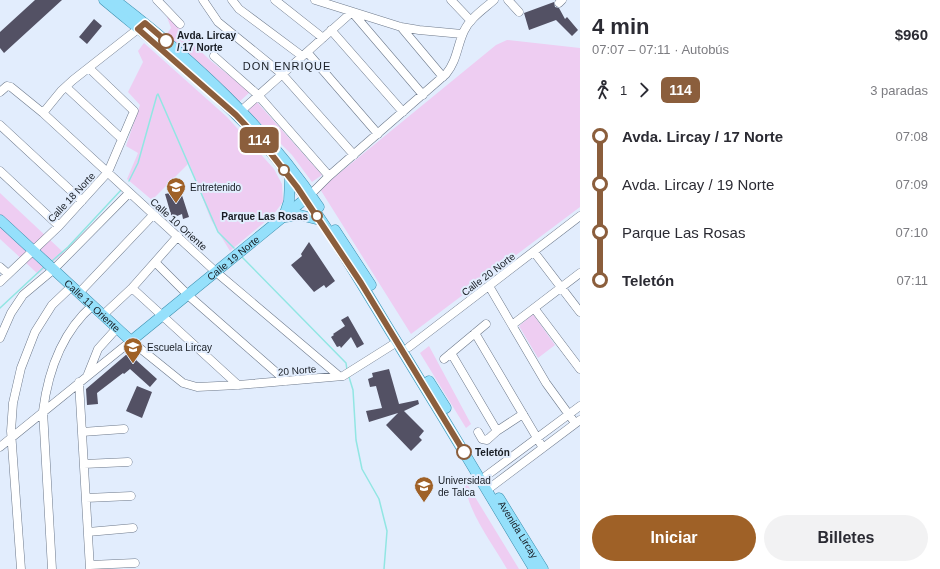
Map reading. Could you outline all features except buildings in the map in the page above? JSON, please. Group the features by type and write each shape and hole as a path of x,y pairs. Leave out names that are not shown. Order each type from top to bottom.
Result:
{"main road":[{"name":"Avenida Lircay","path":"104,0 188,59 242,110 272,144 308,196 352,253 486,476 490,488 534,569"},
{"name":"Avenida Lircay","path":"116,0 141,26 236,115 265,146 290,179 308,196 320,220 543,569"},
{"path":"290,179 289,201 283,217 300,215 320,220"},
{"name":"Calle 19 Norte","path":"131,341 161,315 189,296 308,196"},
{"name":"Calle 11 Oriente","path":"0,220 131,341"}],"street":[{"path":"157,0 180,24"},
{"path":"203,0 218,22 282,74 354,155"},
{"path":"232,0 239,9 304,54 378,134"},
{"path":"275,0 323,38"},
{"path":"315,0 401,27 462,34"},
{"path":"451,0 471,21"},
{"name":"Calle 19 Norte","path":"308,196 443,77 455,60 462,34 471,21 494,0"},
{"path":"508,0 518,12"},
{"path":"242,110 352,12"},
{"path":"352,12 423,95"},
{"path":"43,113 66,87 141,26"},
{"path":"401,27 443,77"},
{"path":"331,30 403,112"},
{"path":"214,56 258,95 329,176"},
{"name":"Calle 18 Norte","path":"0,282 59,226 108,172 122,139 134,110 89,68"},
{"name":"Calle 10 Oriente","path":"0,92 7,86 11,87 43,113 216,272 339,376"},
{"path":"66,87 122,139"},
{"path":"0,125 82,200"},
{"path":"0,171 59,226"},
{"path":"0,338 11,313 23,295 54,269 129,193"},
{"path":"18,568 11,437 13,403 21,368 28,348 40,323 52,305 75,290 153,215"},
{"name":"Calle 20 Norte","path":"409,348 580,216"},
{"path":"103,315 132,288 178,236"},
{"path":"534,252 580,312"},
{"path":"155,262 189,296 286,381"},
{"path":"0,267 8,274"},
{"path":"512,325 580,273"},
{"path":"489,286 550,391 569,414 578,421 490,488"},
{"path":"132,288 238,386"},
{"path":"52,569 43,411 48,381 61,347 75,324 92,305"},
{"path":"534,308 580,369"},
{"path":"444,359 486,324"},
{"path":"88,374 98,349 117,328"},
{"path":"474,333 543,448"},
{"name":"Calle 19 Norte","path":"0,447 78,382 131,341"},
{"name":"Calle 11 Oriente","path":"131,341 189,386"},
{"name":"20 Norte","path":"189,386 238,386 339,376 352,372 391,344 397,342"},
{"path":"451,353 497,430"},
{"path":"78,382 90,567 135,563"},
{"path":"486,476 580,406"},
{"path":"478,432 482,439 487,440 497,430 523,414"},
{"path":"82,432 124,429"},
{"path":"84,464 128,462"},
{"path":"505,463 511,472"},
{"path":"86,498 131,496"},
{"path":"88,532 133,528"}],"shaded area":[{"path":"169,14 195,46 211,61 250,92 239,102 166,35 171,28 167,17"},
{"name":"Parque Las Rosas","path":"507,40 580,48 580,207 411,334 320,189 496,45"},
{"path":"144,43 227,117 274,169 282,184 283,202 273,215 230,251 211,220 189,163 152,200 127,179 138,153 126,146 140,105 128,92 143,62 138,51"},
{"path":"256,101 322,175 312,182 292,155 247,110"},
{"path":"0,193 64,253 38,274 0,239"},
{"path":"533,314 555,345 538,358 519,326"},
{"path":"429,346 471,424 466,428 420,353"},
{"path":"464,479 519,569 507,569 487,537 470,503"}],"waterway":[{"path":"158,94 218,232 234,248"},
{"path":"129,181 138,163 157,95"},
{"path":"52,261 68,247 122,189"},
{"path":"242,257 346,363 347,370"},
{"path":"0,308 44,267"},
{"path":"349,377 353,390 356,440 362,469 379,499 387,531 384,569"}],"bus line":[{"name":"114","path":"166,41 145,23 138,29 185,68 236,115 265,146 297,187 361,283 464,452"}],"place":[{"name":"Avda. Lircay / 17 Norte","path":"166,41"},
{"name":"Entretenido","path":"176,204"},
{"name":"Parque Las Rosas","path":"317,216"},
{"name":"Escuela Lircay","path":"133,364"},
{"name":"Teletón","path":"464,452"},
{"name":"Universidad de Talca","path":"424,503"}],"district":[{"name":"DON ENRIQUE","path":"287,66"}]}
